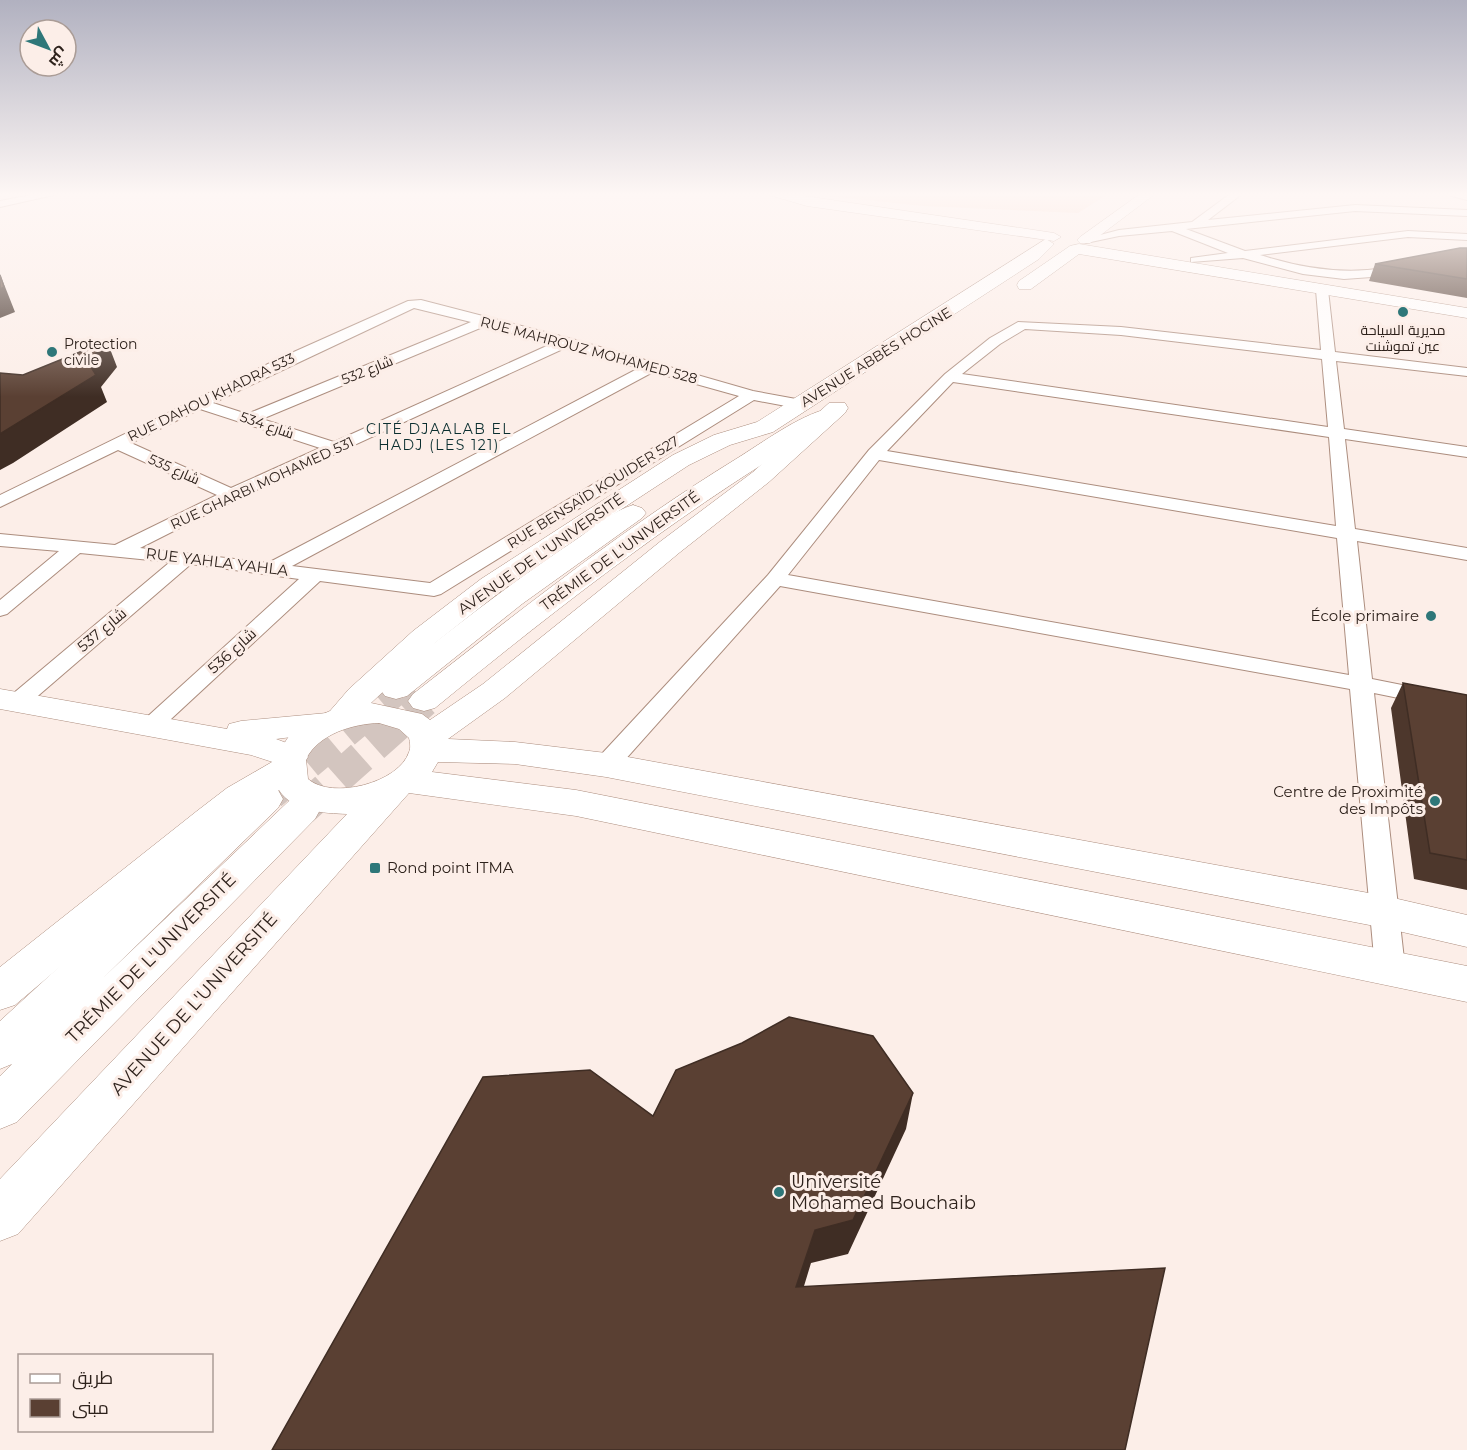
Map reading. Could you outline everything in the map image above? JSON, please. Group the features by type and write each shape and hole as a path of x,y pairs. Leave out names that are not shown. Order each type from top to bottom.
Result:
{"main road":[{"name":"AVENUE ABBÈS HOCINE","path":"765,427 1024,262"},
{"path":"1008,296 1057,262"},
{"path":"1195,262 1467,304"},
{"path":"1205,262 1326,282 1467,313"},
{"name":"AVENUE ABBÈS HOCINE","path":"827,415 856,396"},
{"path":"427,744 670,547 761,477 797,447 827,415"},
{"name":"TRÉMIE DE L'UNIVERSITÉ","path":"424,700 544,605 635,537 772,445 827,415"},
{"name":"TRÉMIE DE L'UNIVERSITÉ","path":"396,689 475,623 546,570 765,427"},
{"name":"AVENUE DE L'UNIVERSITÉ","path":"335,721 424,637 501,579 681,460 722,440 765,427"},
{"path":"9,700 164,730 257,745 286,783"},
{"path":"164,730 252,732 379,713 396,715 421,728 427,744"},
{"path":"0,1049 286,783 304,738 335,721"},
{"path":"427,744 606,765 1385,912 1467,931"},
{"name":"AVENUE DE L'UNIVERSITÉ","path":"0,1216 397,787 416,772 427,744"},
{"path":"0,992 240,797 290,780 298,790 311,798 329,802 348,802 397,787 576,803 1467,984"},
{"name":"TRÉMIE DE L'UNIVERSITÉ","path":"0,1107 286,783"}],"street":[{"path":"1263,262 1326,282 1436,262"},
{"path":"1326,282 1328,354 1390,968"},
{"name":"RUE DAHOU KHADRA 533","path":"0,502 198,403 404,306 417,303 425,305"},
{"name":"RUE MAHROUZ MOHAMED 528","path":"425,305 759,396 802,404"},
{"name":"532 شارع","path":"249,418 485,321"},
{"path":"606,765 775,579 875,454 950,377 1013,330 1035,324 1328,354 1467,372"},
{"name":"RUE GHARBI MOHAMED 531","path":"121,550 231,495 567,342"},
{"path":"271,569 652,367"},
{"path":"950,377 1467,452"},
{"name":"RUE BENSAÏD KOUIDER 527","path":"434,590 759,396"},
{"name":"534 شارع","path":"198,403 336,448"},
{"name":"535 شارع","path":"117,443 231,495"},
{"path":"875,454 1467,554"},
{"name":"RUE YAHLA YAHLA","path":"0,540 121,550 434,590"},
{"path":"0,610 75,548"},
{"name":"537 شارع","path":"9,700 188,558"},
{"name":"شارع 536","path":"164,730 315,575"},
{"path":"775,579 1362,684 1467,705"}],"building":[{"path":"1387,262 1467,262 1467,279 1375,264"},
{"path":"0,275 4,287 0,289"},
{"path":"107,341 88,362 96,375 0,434 0,373 23,375"},
{"name":"Centre de Proximité des Impôts","path":"1403,683 1467,695 1467,860 1430,853"},
{"path":"789,1017 873,1036 913,1093 853,1220 815,1230 796,1287 1165,1268 1125,1450 272,1450 483,1077 590,1070 653,1116 676,1070 742,1043"}],"tunnel":[{"path":"271,794 396,689"},
{"path":"302,810 424,701"}],"place":[{"name":"مديرية السياحة عين تموشنت","path":"1403,312"},
{"name":"Protection civile","path":"52,352"},
{"name":"École primaire","path":"1431,616"},
{"name":"Centre de Proximité des Impôts","path":"1435,801"},
{"name":"Rond point ITMA","path":"375,868"},
{"name":"Université Mohamed Bouchaib","path":"779,1192"}],"district":[{"name":"CITÉ DJAALAB EL HADJ (LES 121)","path":"439,438"}]}
